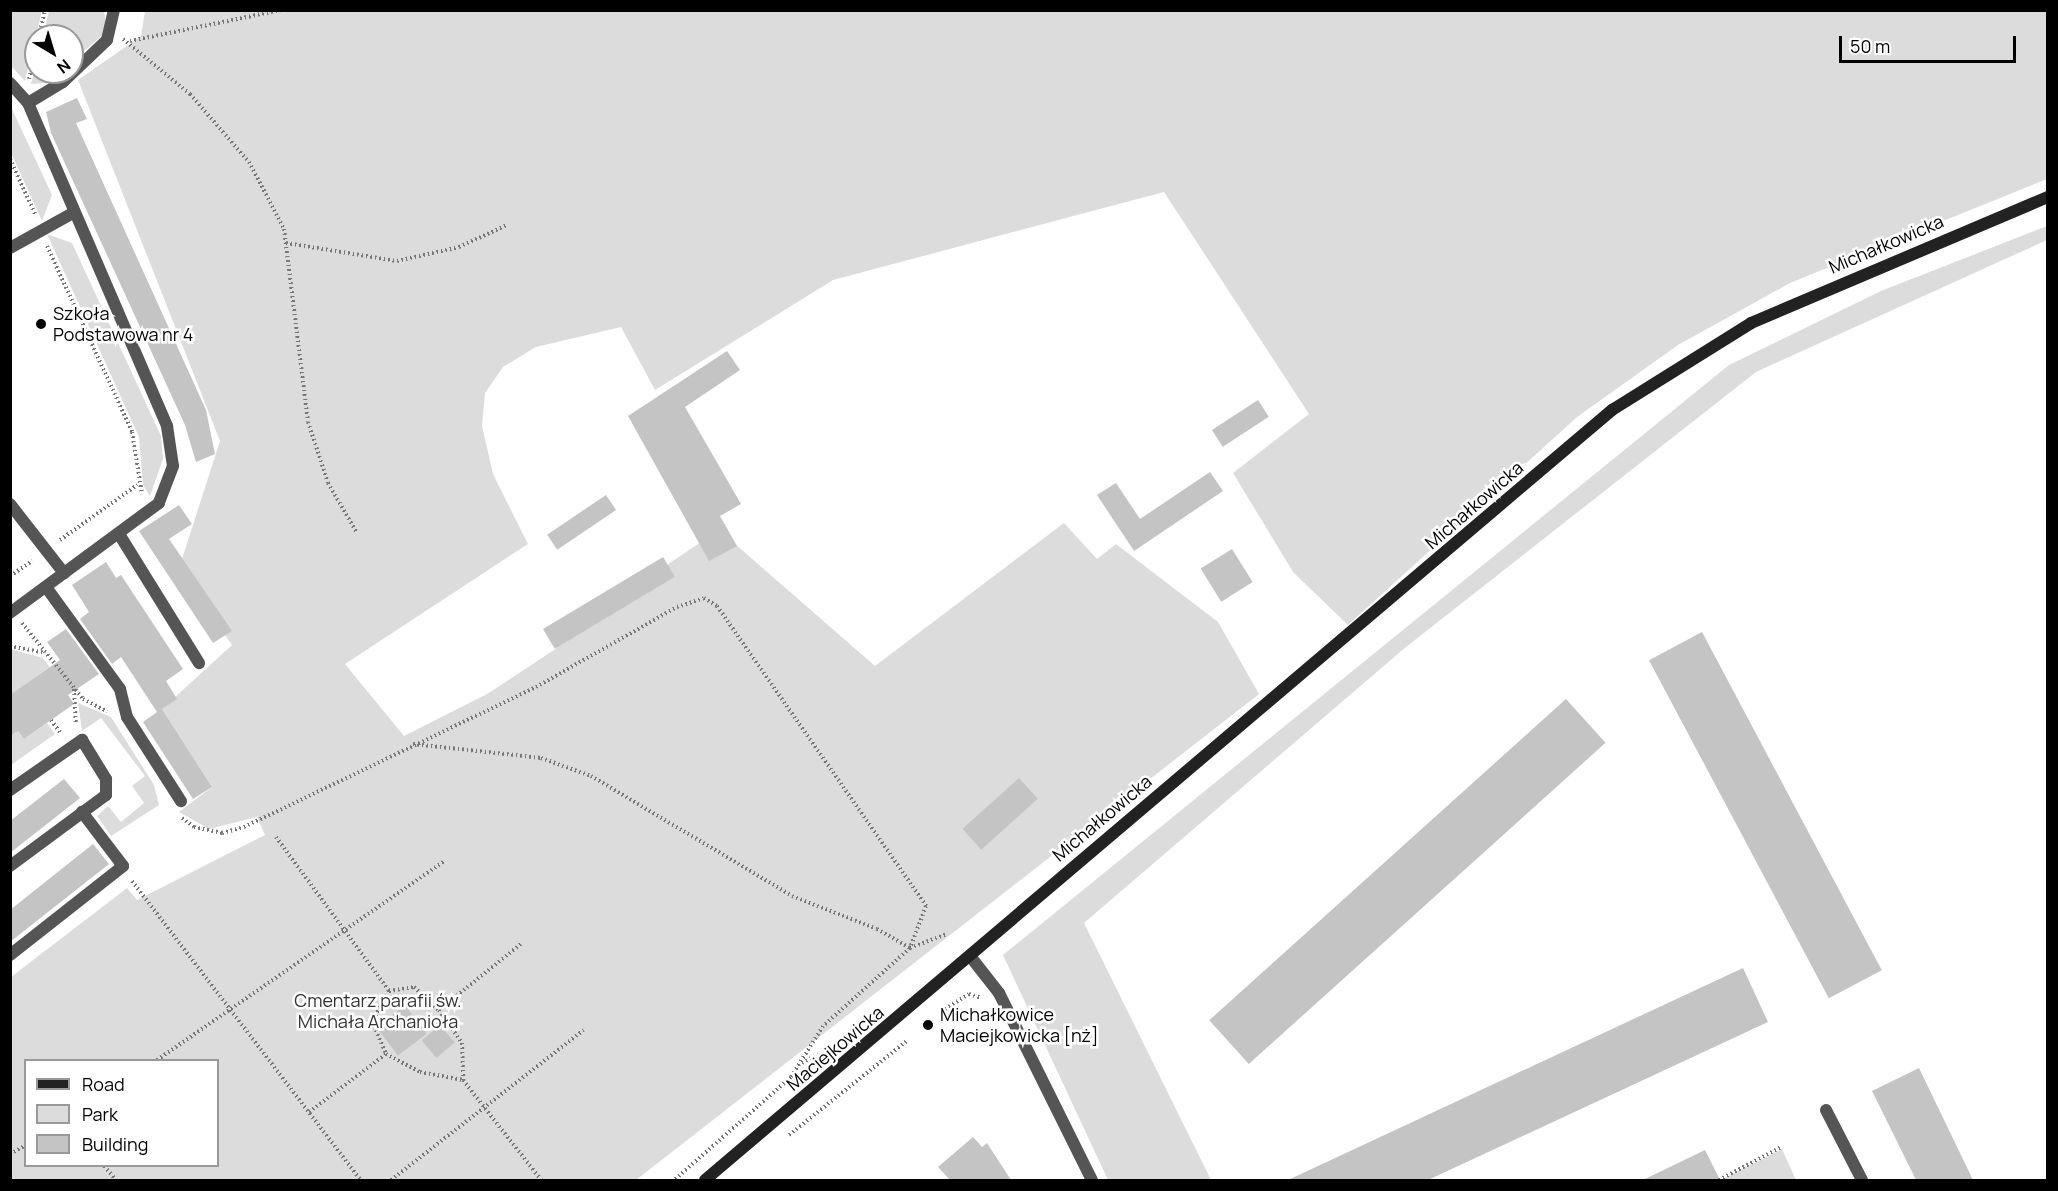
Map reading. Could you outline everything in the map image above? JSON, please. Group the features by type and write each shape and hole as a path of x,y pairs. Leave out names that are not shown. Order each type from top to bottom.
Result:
{"street":[{"path":"25,100 63,82 107,40 118,12"},
{"path":"10,83 25,100 172,445 167,487 153,508 12,612"},
{"name":"Michałkowicka","path":"987,941 1612,410 1751,323 2048,197"},
{"path":"10,248 41,228 74,213"},
{"path":"10,504 64,573"},
{"path":"119,534 200,663"},
{"path":"46,586 120,689 127,717 181,801"},
{"path":"10,790 82,740 106,779 106,795 10,866"},
{"path":"10,955 122,867 82,812"},
{"name":"Maciejkowicka","path":"705,1180 987,941"},
{"path":"970,956 999,993 1092,1180"},
{"path":"1826,1110 1862,1180"}],"path":[{"path":"281,10 129,41 190,94 249,162 286,243 308,422 328,483 357,533"},
{"path":"25,100 29,84"},
{"path":"10,159 132,432 138,485 153,508"},
{"path":"286,243 397,261 459,247 507,225"},
{"path":"10,576 138,485"},
{"path":"178,814 194,828 222,833 244,827 412,743 536,687 677,607 704,598 728,620 926,906 910,948"},
{"path":"12,612 74,688 113,715"},
{"path":"10,646 46,654"},
{"path":"53,741 76,725 74,688"},
{"path":"51,720 62,735"},
{"path":"412,743 541,758 591,776 792,896 877,929 910,948"},
{"path":"276,837 389,991"},
{"path":"159,1059 233,1011 444,861"},
{"path":"122,867 361,1180"},
{"path":"801,1064 823,1026 910,948 946,934"},
{"path":"439,1010 522,943"},
{"path":"389,991 414,987 439,1010 462,1043 463,1080 541,1180"},
{"path":"389,991 372,1022 386,1054 420,1072 463,1080"},
{"path":"391,1180 584,1030"},
{"path":"781,1142 908,1040"},
{"path":"674,1180 801,1064 819,1053"},
{"path":"309,1112 386,1054"},
{"path":"10,1154 24,1145"},
{"path":"1719,1180 1781,1147"},
{"path":"105,1167 116,1180"}],"green space":[{"path":"10,11 42,11 39,24 24,24 24,80 11,66"},
{"path":"49,11 104,11 107,31 84,51 84,24 46,24"},
{"name":"Cmentarz parafii św. Michała Archanioła","path":"145,11 2047,11 2047,179 1790,283 1678,345 1577,417 1348,625 1293,572 1233,473 1309,414 1164,192 833,280 655,390 621,327 536,347 503,367 485,393 482,426 493,474 528,544 345,664 404,736 487,694 554,650 619,597 719,530 875,666 1064,523 1097,559 1116,544 1218,622 1259,694 636,1180 11,1180 11,977 127,888 137,900 265,835 257,817 209,829 179,812 212,787 162,709 232,645 225,635 231,631 182,559 220,441 80,84 84,84 84,76 141,36"},
{"path":"11,107 52,195 42,221 11,153"},
{"path":"2047,226 2047,240 1756,372 1406,647 1084,923 1211,1180 1108,1180 1003,955 1729,365 1881,291"},
{"path":"47,234 72,243 161,436 163,459 150,496 143,485 139,437"},
{"path":"10,649 43,658 72,699 48,668 11,695"},
{"path":"78,703 111,717 154,785 159,805 111,836 97,816 108,806 121,822 144,803 132,786 145,776 101,718 82,731"},
{"path":"47,723 55,734 11,765 10,736 18,731 24,739"},
{"path":"1782,1149 1796,1180 1721,1180"}],"building":[{"path":"77,98 87,119 76,123 206,410 215,454 196,462 185,425 51,133 46,112"},
{"path":"727,351 740,370 685,407 741,504 720,516 737,546 709,561 628,416"},
{"path":"1258,400 1269,417 1223,447 1212,430"},
{"path":"1210,472 1223,491 1134,551 1097,495 1116,483 1140,519"},
{"path":"606,495 616,510 557,550 547,535"},
{"path":"179,505 192,524 169,539 232,631 213,643 139,531"},
{"path":"1232,549 1253,582 1221,602 1201,569"},
{"path":"663,557 675,577 555,649 543,629"},
{"path":"106,562 116,578 121,575 183,669 166,681 177,699 162,709 212,787 193,799 143,722 157,712 121,657 112,664 80,619 89,612 72,585"},
{"path":"66,629 99,674 68,695 74,704 24,739 18,731 10,736 10,695 60,660 47,642"},
{"path":"1702,632 1882,970 1829,998 1649,660"},
{"path":"1566,699 1605,743 1249,1064 1209,1020"},
{"path":"1019,778 1038,799 981,850 963,829"},
{"path":"64,779 80,798 10,853 10,821"},
{"path":"93,844 109,864 10,942 10,910"},
{"path":"1743,968 1768,1022 1428,1180 1288,1180"},
{"path":"405,1005 427,1034 398,1055 376,1027"},
{"path":"440,1025 455,1043 436,1058 422,1040"},
{"path":"1919,1068 1973,1180 1916,1180 1872,1091"},
{"path":"973,1137 982,1147 987,1143 1011,1180 950,1180 938,1167"},
{"path":"1705,1150 1720,1180 1643,1180"}],"place":[{"name":"Szkoła Podstawowa nr 4","path":"41,324"},
{"name":"Michałkowice Maciejkowicka [nż]","path":"928,1025"}]}
